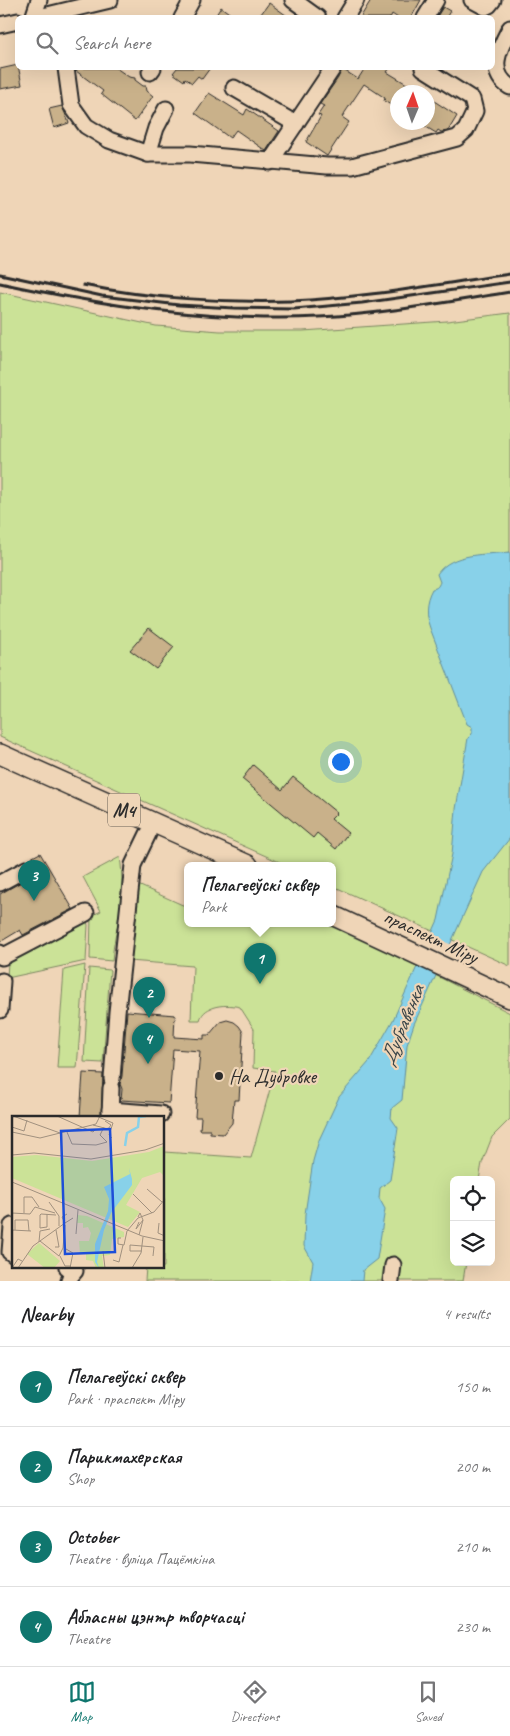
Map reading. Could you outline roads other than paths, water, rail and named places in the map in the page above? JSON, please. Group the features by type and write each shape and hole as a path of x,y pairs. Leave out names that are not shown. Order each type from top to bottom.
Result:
{"main road":[{"name":"М4","path":"0,754 241,862"},
{"name":"М4","path":"0,767 212,862"},
{"name":"праспект Міру","path":"336,905 370,925 505,989"},
{"name":"праспект Міру","path":"336,916 370,925"}],"street":[{"path":"35,15 40,0"},
{"path":"57,15 110,0"},
{"path":"184,15 192,0"},
{"path":"293,0 314,15"},
{"path":"347,15 356,0"},
{"path":"428,15 436,0"},
{"path":"472,0 485,6 488,6 493,0"},
{"path":"0,25 15,22"},
{"path":"510,28 498,52 496,62 498,72 506,85 510,87"},
{"path":"66,70 71,104 86,126 109,140 148,154 190,154 327,166 352,166 457,138 466,130 475,111 472,99 425,70"},
{"path":"270,162 332,70"},
{"path":"234,88 296,124"},
{"path":"148,154 156,128 166,109"},
{"path":"148,834 133,865 116,1012 110,1114 161,1114"},
{"path":"0,883 26,868"},
{"path":"1,957 86,913"},
{"path":"0,1010 2,981"},
{"path":"12,1226 10,1252 12,1254"},
{"path":"391,1281 393,1265"}],"water":[{"name":"Дубравенка","path":"510,552 510,838 483,872 414,1024 407,1045 402,1100 392,1108 391,1118 398,1128 390,1180 380,1188 379,1198 385,1209 377,1259 363,1270 362,1281 310,1281 313,1262 304,1246 305,1214 313,1161 319,1140 339,1097 369,1062 393,1020 438,920 452,854 456,809 468,738 472,734 472,727 467,724 430,628 427,618 428,599 432,589 437,587 440,582 437,574 451,562 480,554"}],"railway":[{"path":"0,274 102,296 179,305 294,309 362,303 510,282"},
{"path":"83,285 107,290 186,299 291,301 373,294 510,274"},
{"path":"0,283 79,299 158,310 198,315 279,318 367,313 510,292"}],"place":[{"name":"October","path":"34,901"},
{"name":"Пелагееўскі сквер","path":"260,984"},
{"name":"Парикмахерская","path":"149,1018"},
{"name":"Абласны цэнтр творчасці","path":"148,1064"},
{"name":"На Дубровке","path":"219,1076"}]}
